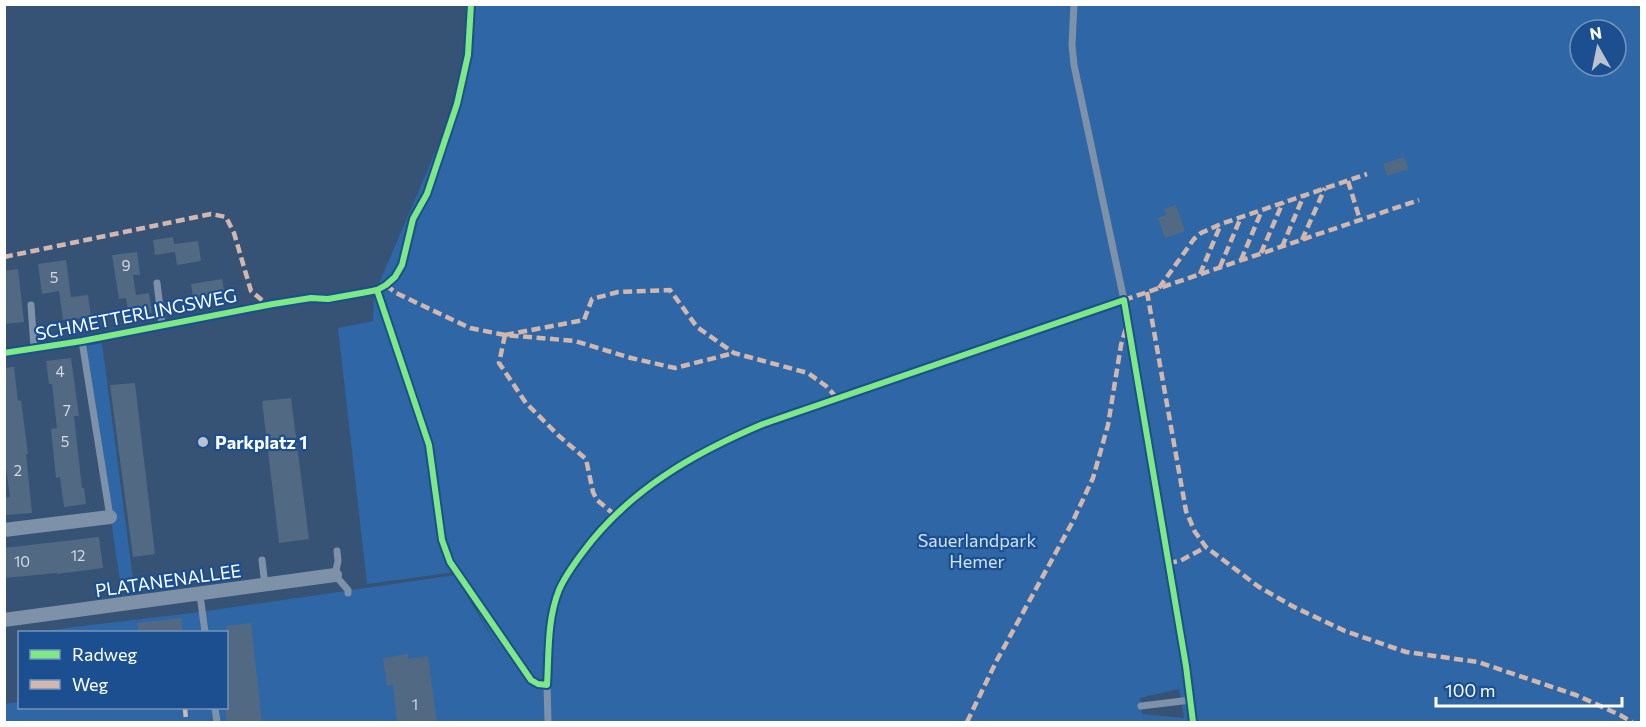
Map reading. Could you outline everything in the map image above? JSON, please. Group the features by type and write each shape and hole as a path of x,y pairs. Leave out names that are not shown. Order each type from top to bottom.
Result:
{"street":[{"path":"4,530 110,517"},
{"name":"PLATANENALLEE","path":"4,620 335,575"}],"lane":[{"path":"1074,4 1072,45 1074,65 1124,300 1193,723"},
{"path":"157,283 162,325"},
{"path":"548,723 547,685 551,620 565,577 593,539 615,515 673,469 714,446 763,424 1124,300"},
{"name":"SCHMETTERLINGSWEG","path":"4,353 82,341 273,304"},
{"path":"31,305 34,348"},
{"path":"82,341 110,517"},
{"path":"338,550 335,575 348,593"},
{"path":"262,560 265,585"},
{"path":"200,595 205,631"},
{"path":"1141,706 1191,700"}],"green space":[{"name":"Sauerlandpark Hemer","path":"473,5 1641,5 1641,722 5,722 4,704 18,702 18,709 228,709 228,631 41,631 200,612 455,575 501,654 456,572 367,584 338,328 373,321 374,295 470,66","holes":["1179,689 1184,718 1142,714 1140,698"]},
{"path":"102,343 133,579 120,581 85,346"}],"building":[{"path":"1404,157 1409,169 1387,176 1383,164"},
{"path":"1176,205 1185,231 1165,238 1158,218 1166,215 1164,209"},
{"path":"173,237 174,244 198,241 201,261 177,265 175,252 155,255 153,240"},
{"path":"137,252 140,275 133,275 136,295 149,293 152,313 129,316 126,298 119,299 112,255"},
{"path":"66,260 71,297 88,295 91,317 63,320 59,291 42,294 38,264"},
{"path":"18,269 24,322 5,324 4,271"},
{"path":"222,279 226,300 194,304 191,284"},
{"path":"71,358 79,416 74,416 82,488 84,488 86,504 64,507 60,477 56,478 51,429 57,428 52,384 49,384 46,361"},
{"path":"14,367 28,454 26,454 32,513 6,515 4,498 10,497 4,453 4,368"},
{"path":"135,383 155,554 133,557 110,385"},
{"path":"291,398 309,539 279,543 262,401"},
{"path":"99,537 103,568 4,578 4,548"},
{"path":"181,618 183,631 138,631 137,623"},
{"path":"251,623 262,723 227,723 225,709 228,709 228,631 226,631 226,626"},
{"path":"408,654 408,659 428,656 437,723 397,723 393,685 387,686 383,658"}],"marked path":[{"path":"1159,288 1194,239 1201,233 1367,174"},
{"path":"1348,181 1360,220"},
{"path":"1302,240 1325,188"},
{"path":"1282,247 1304,195"},
{"path":"1124,300 1419,200"},
{"path":"1261,253 1283,202"},
{"path":"1241,260 1262,210"},
{"path":"4,257 211,214 226,217 234,233 251,291 263,301 270,303"},
{"path":"1220,267 1241,217"},
{"path":"1200,274 1221,224"},
{"path":"386,285 396,293 470,328 505,335 575,341 631,358 675,368 734,353"},
{"path":"505,335 584,320 592,299 618,292 670,290 697,327 734,353 808,373 826,386 838,399"},
{"path":"1147,292 1186,511 1195,532 1206,547 1259,587 1294,607 1345,631 1406,652 1478,662 1576,695 1632,722"},
{"path":"967,722 997,660 1072,523 1093,478 1108,425 1121,345 1126,328"},
{"path":"505,335 499,363 526,403 586,459 597,500 615,515"},
{"path":"1168,563 1180,561 1206,547"},
{"path":"185,709 186,720"}],"cycle path":[{"path":"4,353 82,341 273,304 311,298 328,299 377,290 386,285 395,277 402,265 413,219 427,194 457,104 468,55 471,4"},
{"path":"377,290 429,445 442,540 450,562 531,680 547,685 552,613 564,580 601,530 621,510 664,476 712,448 763,424 1124,300 1186,666 1193,722"}],"place":[{"name":"Parkplatz 1","path":"203,442"}]}
